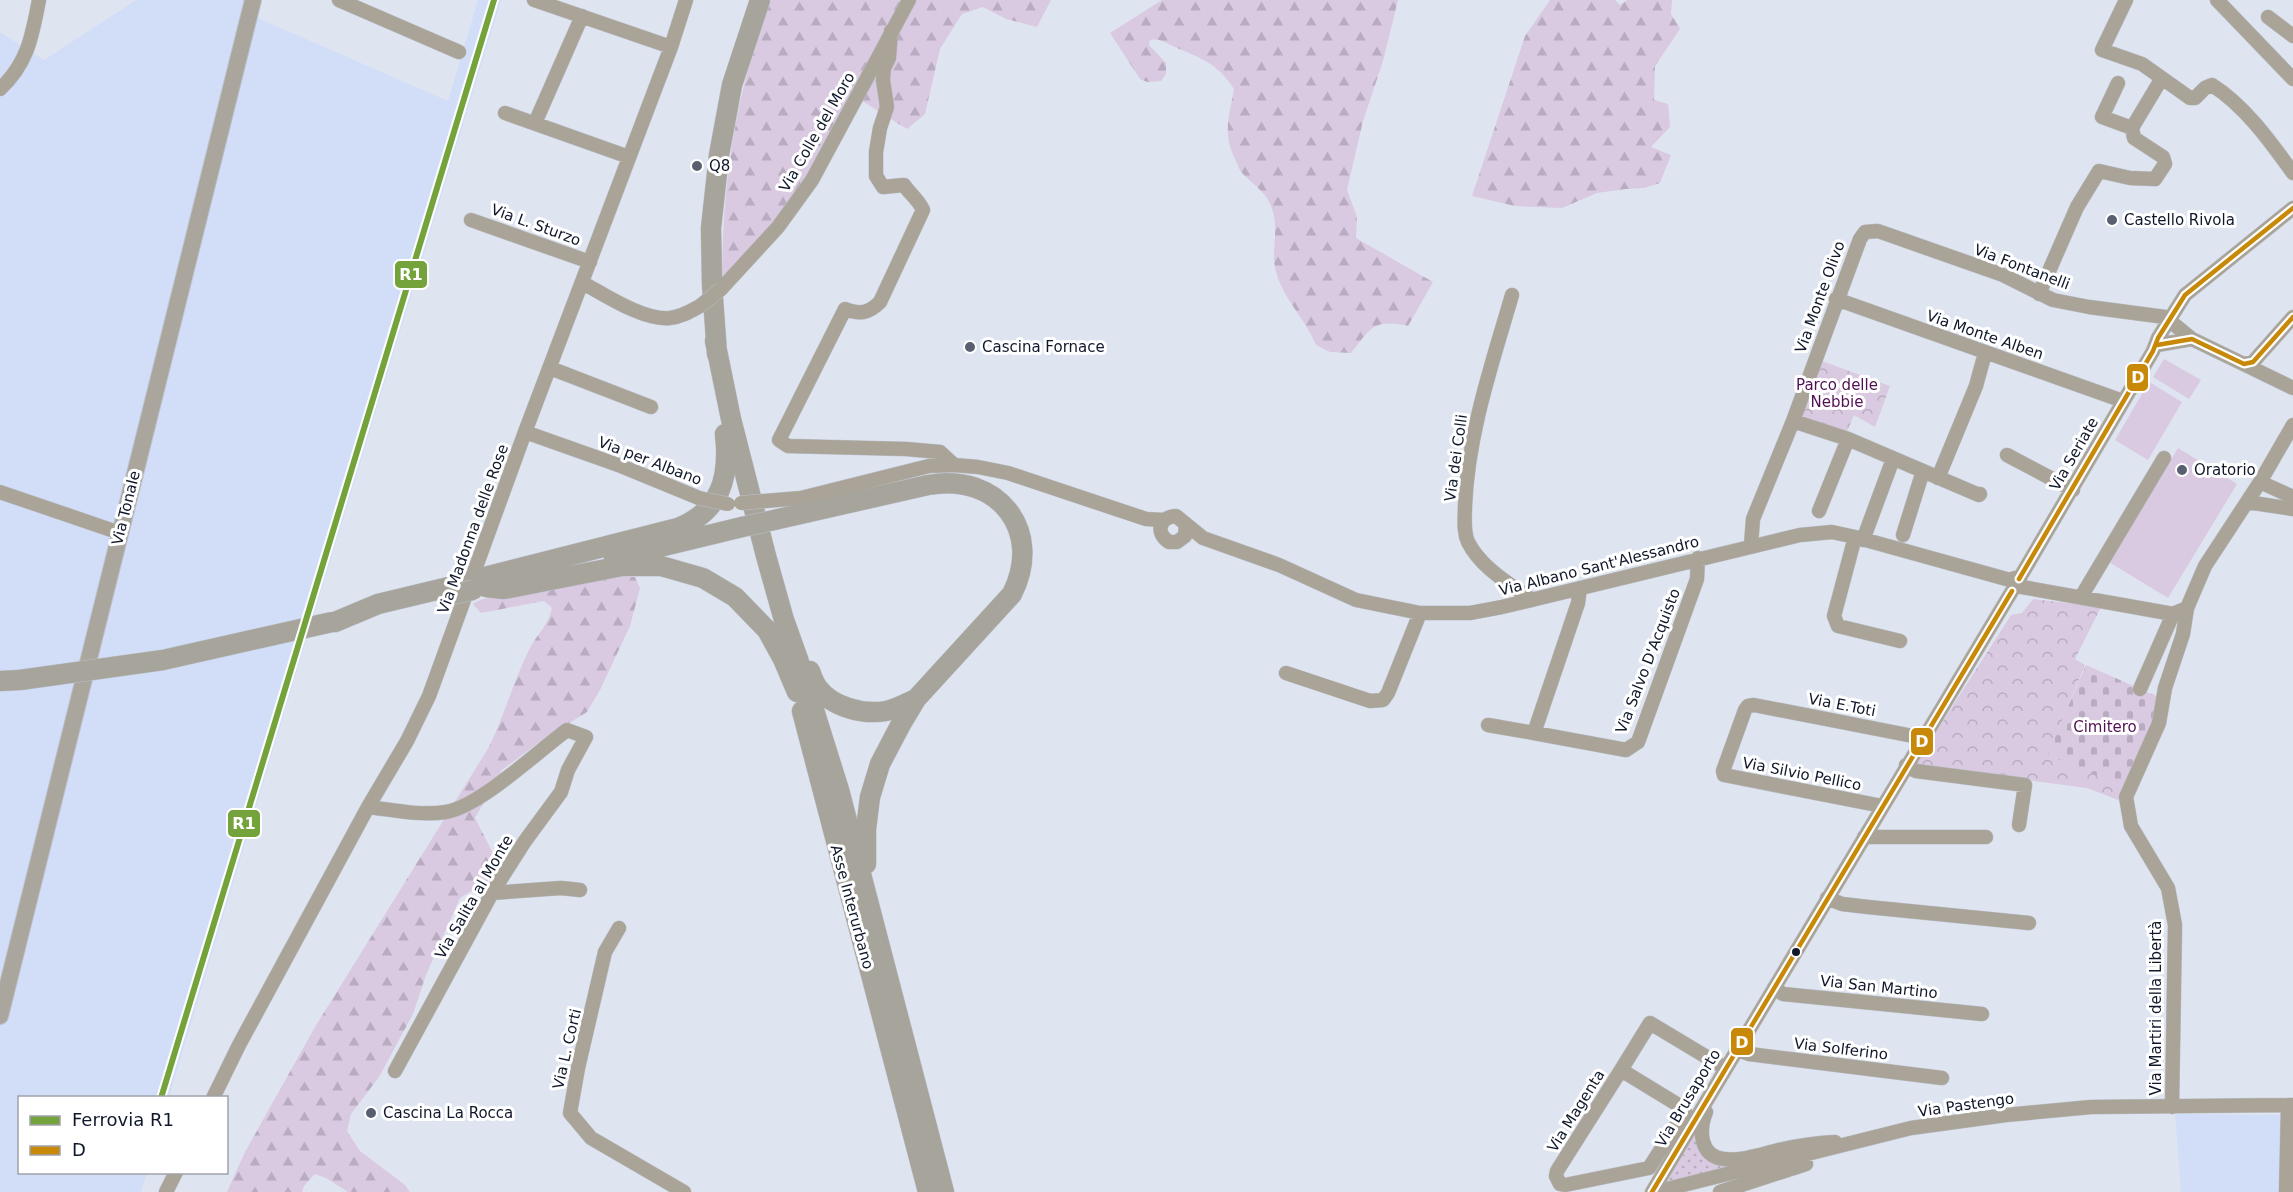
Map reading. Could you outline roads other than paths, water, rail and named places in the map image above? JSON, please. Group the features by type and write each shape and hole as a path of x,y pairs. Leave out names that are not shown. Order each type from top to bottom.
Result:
{"highway":[{"path":"477,586 678,528 690,523 712,505 723,481 728,457 715,341 711,228 719,155 732,85 760,0"},
{"path":"715,341 731,419 766,556 784,620 839,790 944,1192"},
{"path":"0,681 163,660 333,622 452,590 917,487 945,483 965,484 988,493 1010,513 1019,528 1023,543 1023,562 1018,583 1004,605 916,699 880,764 870,797 866,829 866,868 900,1000 901,1027"},
{"path":"766,556 777,566 803,657 821,691 843,706 867,712 888,711 916,699"},
{"path":"477,586 504,590 622,566 661,566 703,578 735,597 766,630 783,659 797,692"},
{"name":"Asse Interurbano","path":"784,620 797,692 928,1192"}],"main road":[{"name":"Via Tonale","path":"0,1016 253,0"}],"street":[{"path":"0,89 24,59 31,42 39,0"},
{"path":"339,0 459,52"},
{"path":"534,0 671,47"},
{"name":"Via Madonna delle Rose","path":"214,1096 239,1045 368,807 407,741 429,696 525,432 671,47 686,0"},
{"name":"Via Colle del Moro","path":"583,283 632,309 670,318 700,306 721,289 747,264 778,227 812,180 909,0"},
{"path":"2126,0 2102,50 2142,64 2190,98 2195,98 2205,88 2212,85 2271,141 2293,172"},
{"path":"2217,0 2293,79"},
{"path":"535,123 582,16"},
{"path":"2268,16 2293,36"},
{"name":"Via Colle del Moro","path":"891,31 889,58 884,68 883,80 887,107 880,128 876,153 876,176 883,187 904,185 911,195 919,200 923,210 880,302 872,311 856,313 845,309 779,440 788,446 940,452 954,465"},
{"path":"2039,294 2077,207 2099,171 2130,178 2155,179 2166,164 2163,157 2134,138 2132,128 2162,78"},
{"path":"2118,83 2102,117 2132,128"},
{"path":"505,113 629,157"},
{"name":"Via Seriate","path":"1948,697 2073,490 2123,400 2157,345 2158,338 2185,295 2293,208"},
{"name":"Via L. Sturzo","path":"471,220 590,262"},
{"name":"Via Fontanelli","path":"1865,232 1878,231 2003,275 2039,294 2069,304 2152,314 2170,319"},
{"name":"Via Monte Olivo","path":"1751,545 1753,519 1793,420 1836,299 1860,239 1865,232"},
{"name":"Via dei Colli","path":"1512,295 1473,430 1466,484 1465,530 1475,554 1496,574 1532,600"},
{"name":"Via Monte Alben","path":"1836,299 2123,400"},
{"path":"2244,364 2253,362 2260,356 2293,317"},
{"path":"2170,319 2192,339 2293,388"},
{"path":"2157,345 2192,339"},
{"path":"1938,478 1976,386 1985,353"},
{"path":"2260,356 2263,374"},
{"path":"550,368 651,407"},
{"path":"1793,420 1848,439 1980,494"},
{"name":"Via Martiri della Libertà","path":"2172,1107 2175,926 2168,888 2131,826 2126,797 2159,723 2165,688 2183,634 2187,608 2205,566 2260,482 2291,429"},
{"name":"Via per Albano","path":"525,432 621,466 699,498 735,503 801,498 929,466 954,465"},
{"path":"1819,511 1848,439"},
{"path":"2007,455 2073,490"},
{"path":"2081,597 2164,458"},
{"path":"1893,459 1859,538 1834,616 1838,626 1900,641"},
{"path":"954,465 1008,473 1146,519 1162,526 1169,542 1181,540 1186,533 1186,524 1176,516 1162,526"},
{"path":"1903,535 1923,471"},
{"path":"2260,482 2286,496 2293,497"},
{"path":"0,492 120,533"},
{"path":"2247,502 2293,509"},
{"name":"Via Albano Sant'Alessandro","path":"1186,524 1203,538 1280,565 1356,600 1420,613 1470,613 1532,600 1751,545 1816,532 1832,532 2015,584 2173,614"},
{"name":"Via Albano Sant'Alessandro","path":"1181,540 1203,538"},
{"name":"Via Salvo D'Acquisto","path":"1488,725 1618,750 1626,750 1638,742 1697,579 1698,558"},
{"path":"1534,733 1578,603 1580,588"},
{"path":"2140,689 2173,614 2187,608"},
{"path":"1286,673 1370,701 1383,700 1388,693 1420,613"},
{"name":"Via Brusaporto","path":"1654,1192 1736,1049 1948,697"},
{"name":"Via E.Toti","path":"1754,705 1923,738"},
{"name":"Via Silvio Pellico","path":"1754,705 1748,706 1745,710 1723,771 1724,775 1882,806"},
{"name":"Via Salita al Monte","path":"368,807 426,813 458,810 478,799 567,730 586,737 568,770 561,792 525,841 492,893 395,1071"},
{"path":"1906,765 1916,771 2025,785 2019,825"},
{"path":"1864,837 1986,837"},
{"path":"492,893 561,888 580,891"},
{"path":"1827,898 1842,904 2029,923"},
{"name":"Via L. Corti","path":"619,927 606,951 578,1068 570,1113 591,1138 684,1192"},
{"name":"Via San Martino","path":"1774,988 1782,994 1982,1014"},
{"name":"Via Magenta","path":"1621,1070 1680,1106 1685,1112 1649,1168 1565,1185 1560,1184 1556,1176 1557,1171 1650,1023 1723,1072"},
{"name":"Via Solferino","path":"1736,1049 1749,1054 1942,1078"},
{"path":"1723,1072 1701,1124 1700,1132 1706,1148 1718,1158 1725,1160 1746,1158 1815,1143 1861,1142"},
{"name":"Via Pastengo","path":"1654,1192 1911,1128 2006,1115 2091,1107 2290,1105 2286,1192"},
{"path":"1720,1192 1820,1160 1861,1142"},
{"path":"166,1192 175,1174"}],"rail line":[{"name":"R1","path":"162,1096 494,0"}],"place":[{"name":"Q8","path":"697,166"},
{"name":"Castello Rivola","path":"2112,220"},
{"name":"Cascina Fornace","path":"970,347"},
{"name":"Oratorio","path":"2182,470"},
{"name":"Cascina La Rocca","path":"371,1113"}],"park label":[{"name":"Parco delle Nebbie","path":"1837,394"},
{"name":"Cimitero","path":"2105,727"}]}
